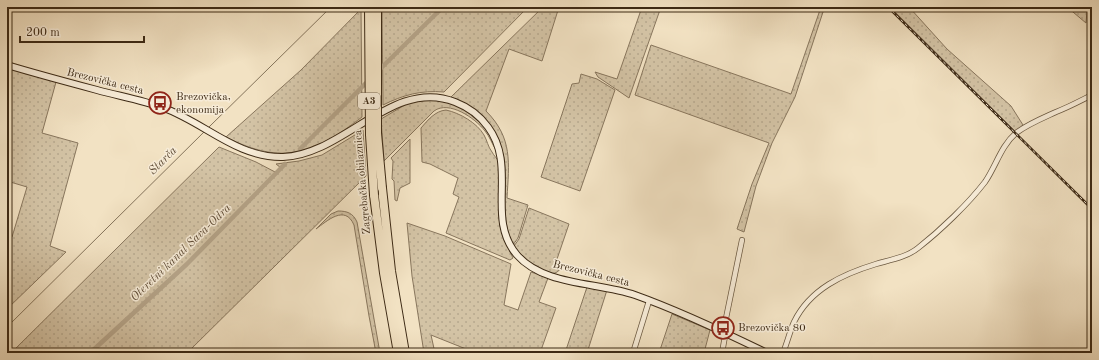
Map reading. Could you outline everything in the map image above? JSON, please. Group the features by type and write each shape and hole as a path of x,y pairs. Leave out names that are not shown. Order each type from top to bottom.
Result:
{"highway":[{"name":"Zagrebačka obilaznica","path":"369,7 370,135 374,196 384,273 398,353"},
{"name":"Zagrebačka obilaznica","path":"377,7 377,133 391,271 405,353"}],"main road":[{"name":"Brezovička cesta","path":"7,65 150,104 176,113 238,147 256,154 276,157 292,156 314,151 391,107 408,100 431,97 457,102 480,118 489,128 497,142 503,168 503,225 507,239 518,256 532,267 545,274 622,291 724,332 767,353"}],"street":[{"path":"783,353 794,322 800,311 818,293 834,280 907,255 919,247 973,197 986,180 1000,154 1016,134 1031,123 1074,105 1092,95"},
{"path":"722,353 724,332 742,240"},
{"path":"633,353 649,301"}],"shaded area":[{"path":"382,7 528,7 444,92 412,94 398,98 383,105"},
{"path":"543,7 559,7 542,61 509,49 486,111 495,121 505,141 508,162 507,198 528,205 518,238 513,245 509,236 505,218 505,172 501,147 490,126 482,117 463,103 451,97"},
{"path":"642,7 661,7 629,98 598,77 595,72 617,79"},
{"path":"821,7 826,7 824,9 795,97 772,143 756,186 744,232 737,229 752,184 769,143 635,95 651,45 791,94"},
{"path":"890,7 909,7 947,49 1011,106 1023,125 1016,132"},
{"path":"1067,7 1092,7 1092,12 1087,11 1086,23"},
{"path":"361,9 362,117 329,140 297,152 281,153 265,151 246,146 226,137 301,70"},
{"path":"7,67 56,82 42,133 78,143 50,246 66,252 7,309 7,236 12,237 27,187 7,181"},
{"path":"581,74 597,79 615,90 580,191 541,177 572,84 579,83"},
{"path":"431,100 452,104 472,114 488,130 496,150 487,133 475,121 454,109 440,108 434,111 384,161 381,119 410,102"},
{"path":"446,110 462,116 477,126 484,135 489,148 499,163 500,226 513,258 510,260 446,233 459,197 453,194 458,178 430,164 422,162 421,128 435,114"},
{"path":"363,130 366,176 187,353 11,353 219,147 256,162 277,173 281,168 276,164 299,161 322,155"},
{"path":"410,139 410,183 400,188 397,201 395,200 394,181 392,179 393,161 391,158"},
{"path":"529,208 569,224 555,265 563,267 555,273 550,273 538,268 526,260 514,246 519,239"},
{"path":"338,211 349,213 354,216 357,222 380,353 376,353 354,225 350,219 341,215 330,219 316,229 331,214"},
{"path":"407,223 445,236 511,264 504,305 518,310 531,272 548,278 539,302 556,308 540,353 476,353 431,335 435,353 424,353 412,276"},
{"path":"587,287 607,290 587,353 565,353"},
{"path":"672,314 710,330 704,353 659,353"}],"waterway":[{"name":"Starča","path":"209,127 331,7"},
{"name":"Oteretni kanal Sava-Odra","path":"377,72 443,7"},
{"name":"Oteretni kanal Sava-Odra","path":"300,149 369,80"},
{"name":"Starča","path":"7,327 205,131"},
{"name":"Oteretni kanal Sava-Odra","path":"90,353 187,264 285,164"}],"railway":[{"path":"888,7 1092,209"}],"place":[{"name":"Brezovička, ekonomija","path":"160,103"},
{"name":"Brezovička 80","path":"723,328"}]}
